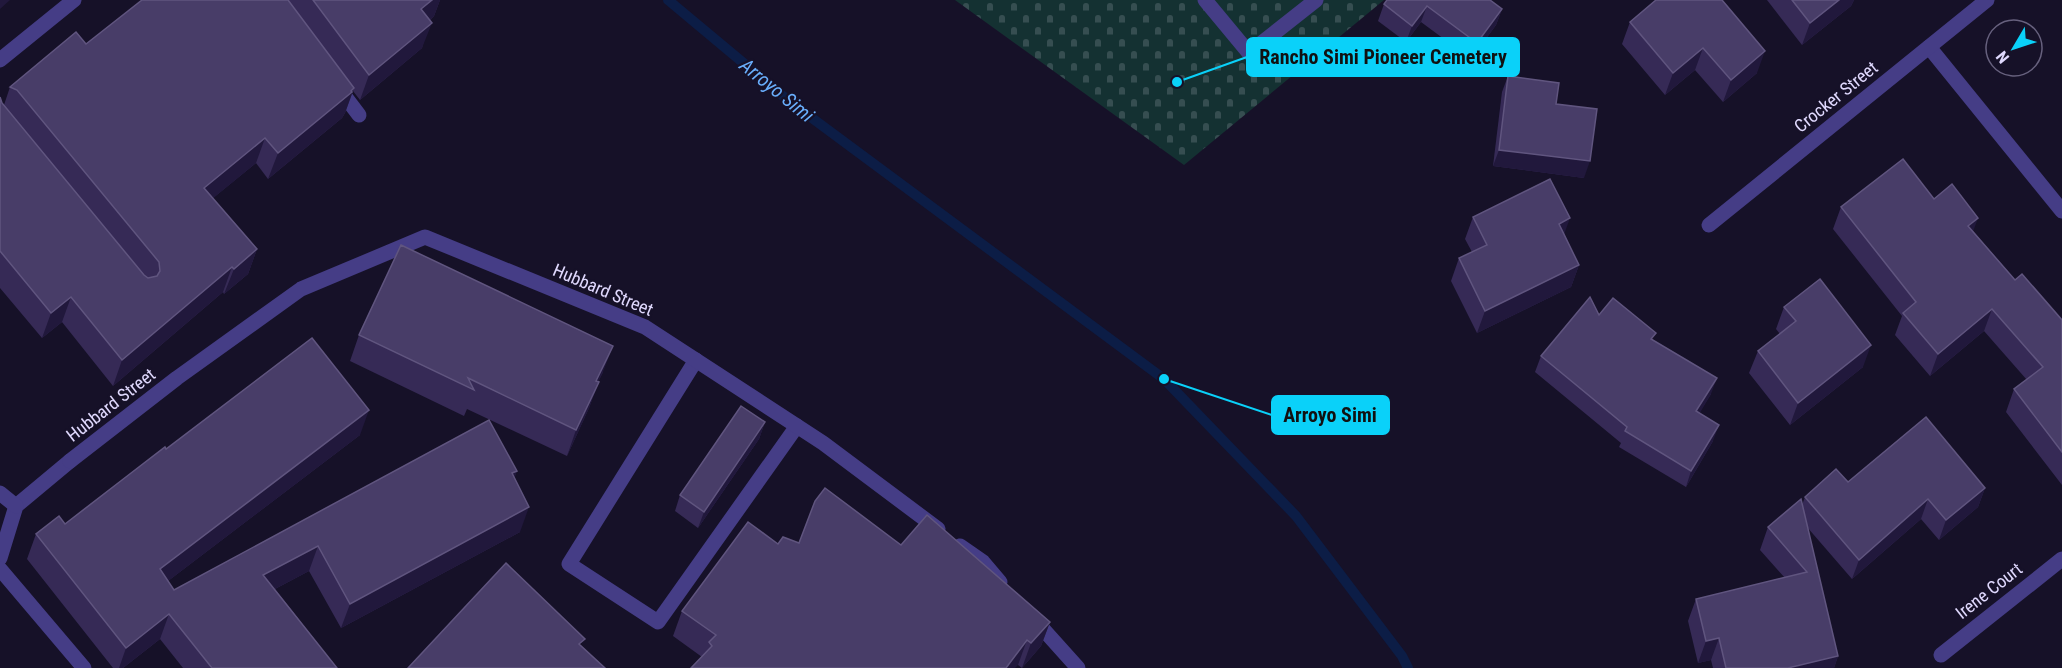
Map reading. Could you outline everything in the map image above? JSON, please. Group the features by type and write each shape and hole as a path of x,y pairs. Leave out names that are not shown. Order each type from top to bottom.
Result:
{"street":[{"path":"0,60 74,0"},
{"path":"1205,0 1249,52 1316,0"},
{"name":"Crocker Street","path":"1709,225 1987,0"},
{"path":"1929,47 2062,211"},
{"path":"326,71 359,115"},
{"name":"Hubbard Street","path":"16,506 177,378 301,288 425,237 645,327 823,443 983,562 1007,589"},
{"path":"696,360 569,564 658,622 797,426"},
{"path":"0,493 16,506 0,558"},
{"name":"Irene Court","path":"1941,655 2062,559"},
{"path":"0,569 84,668"},
{"path":"1022,606 1078,668"}],"green space":[{"path":"955,0 1384,0 1184,165"}],"building":[{"path":"142,0 288,0 354,88 278,153 265,138 204,188 257,249 234,269 232,267 122,360 71,297 51,313 0,251 0,97 2,103 144,275 148,278 157,276 160,271 159,262 17,90 10,87 76,32 86,44"},
{"path":"313,0 432,0 421,9 432,23 369,75"},
{"path":"1387,0 1490,0 1502,9 1477,43 1427,6 1412,26 1384,4"},
{"path":"1656,0 1722,0 1765,51 1731,80 1703,48 1673,73 1630,22"},
{"path":"1792,0 1839,0 1810,23"},
{"path":"1508,76 1559,83 1556,104 1597,109 1590,161 1499,150"},
{"path":"1903,159 1934,199 1952,184 1978,218 1968,226 2015,280 2022,274 2062,320 2062,452 2014,389 2043,367 1992,309 1938,354 1903,313 1916,302 1841,207"},
{"path":"1550,179 1570,218 1559,224 1579,265 1485,311 1459,258 1487,245 1473,217"},
{"path":"401,245 613,346 576,430 468,378 474,390 359,335"},
{"path":"1820,279 1871,345 1798,403 1758,351 1796,321 1784,307"},
{"path":"1590,297 1599,315 1613,298 1656,333 1651,339 1717,378 1696,411 1719,425 1691,471 1625,431 1627,427 1541,356"},
{"path":"312,338 369,410 160,569 174,590 489,420 517,471 512,473 529,507 350,604 318,546 263,575 337,668 212,668 169,614 126,648 36,534 59,516 65,524"},
{"path":"741,406 765,422 704,512 680,495"},
{"path":"1926,417 1985,488 1946,520 1928,499 1859,560 1805,497 1836,469 1848,482"},
{"path":"825,488 901,545 927,515 1050,622 1031,643 1027,640 1006,668 691,668 712,646 709,642 716,635 682,611 748,522 778,544 783,537 799,543 815,501"},
{"path":"1801,499 1838,656 1788,668 1726,668 1719,638 1706,641 1696,599 1807,572 1768,527"},
{"path":"506,563 585,639 579,644 605,668 408,668"}],"waterway":[{"name":"Arroyo Simi","path":"668,0 789,101 1164,379 1296,516 1402,656 1408,668"}],"place":[{"name":"Rancho Simi Pioneer Cemetery","path":"1177,82"},
{"name":"Arroyo Simi","path":"1164,379"}]}
